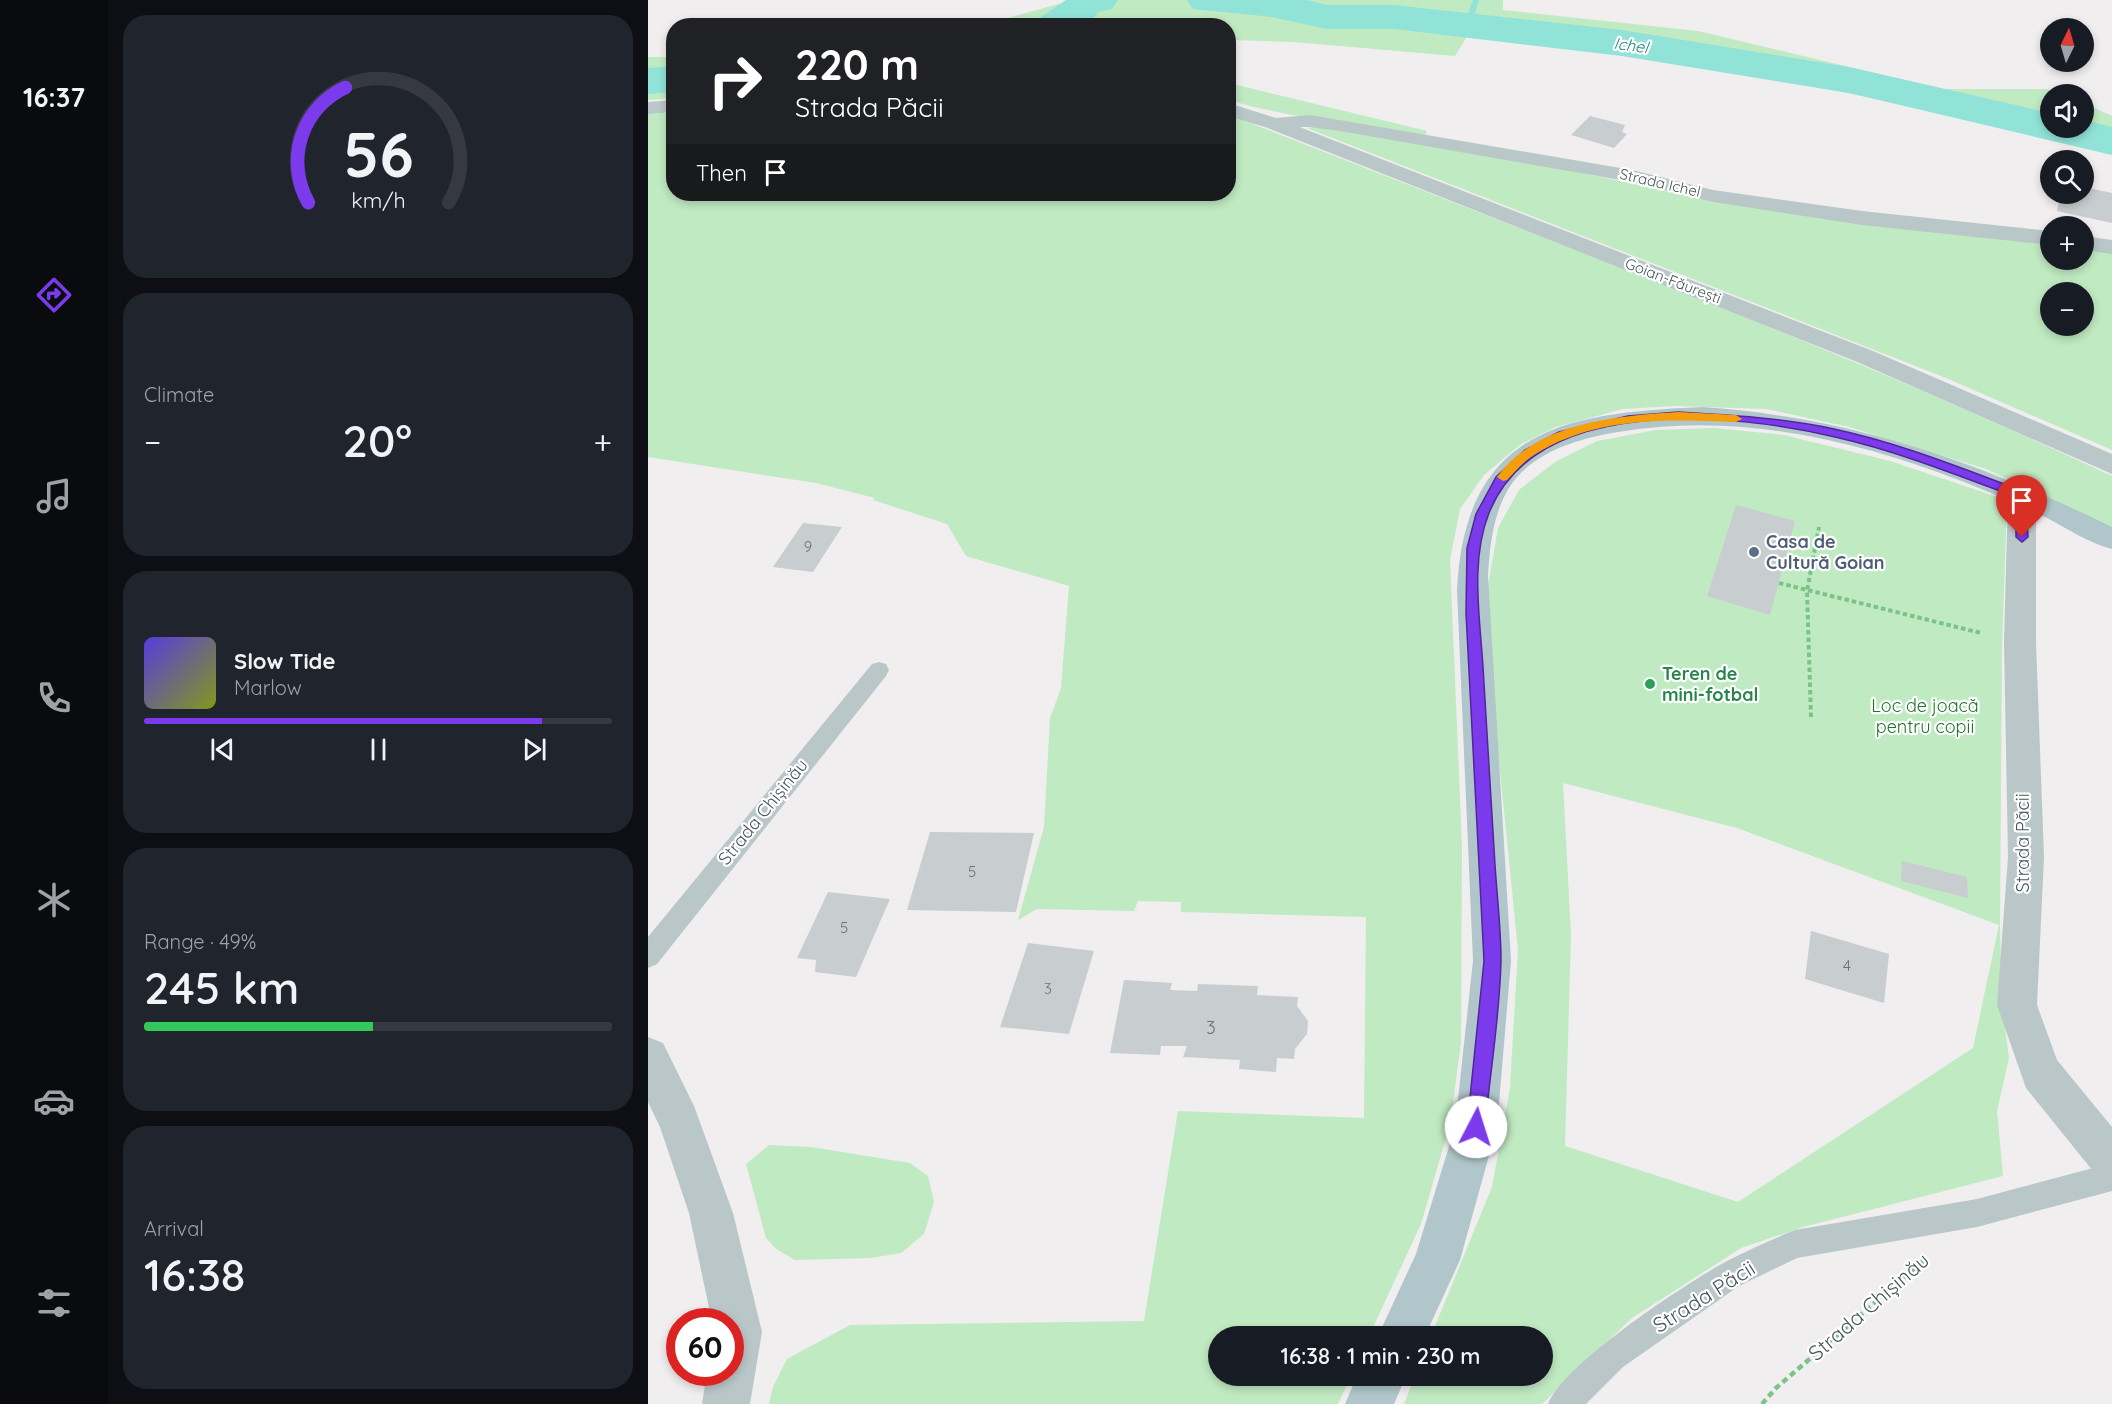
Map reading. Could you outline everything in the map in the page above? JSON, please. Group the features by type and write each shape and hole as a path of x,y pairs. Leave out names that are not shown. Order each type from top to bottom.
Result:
{"main road":[{"path":"1406,1326 1437,1260 1476,1127 1492,961 1473,613 1473,548 1482,514 1500,480 1529,453 1563,434 1628,419 1678,416 1756,419 1834,433 1908,453 2022,495 2112,540"},
{"path":"1369,1404 1377,1386"}],"street":[{"path":"648,108 666,107"},
{"name":"Goian-Făurești","path":"1236,112 1272,123 1864,356 2112,465"},
{"name":"Strada Ichel","path":"1272,123 1310,121 1340,125 1632,176 1713,196 1862,218 2040,237"},
{"path":"2094,244 2112,247"},
{"name":"Strada Păcii","path":"2022,495 2020,642 2026,857 2017,1005 2041,1073 2112,1161"},
{"path":"648,1057 679,1121 711,1212 738,1332 726,1404"}],"lane":[{"name":"Strada Chișinău","path":"648,956 879,670"},
{"name":"Strada Păcii","path":"1564,1404 1612,1356 1729,1276 1795,1244 1977,1213 2112,1177"}],"path":[{"path":"1811,717 1807,591 1819,527"},
{"path":"1779,583 2020,642"},
{"name":"Strada Chișinău","path":"1762,1404 1776,1388 1925,1258"}],"green space":[{"path":"1073,0 1503,0 1503,10 1698,31 1942,89 2040,89 2040,134 1921,107 1638,54 1554,41 1469,33 1455,56 1294,42 1236,40 1236,18 1008,18"},
{"path":"648,57 666,57 666,99 648,100"},
{"path":"1236,85 1427,131 1425,135 1302,117 1236,102"},
{"path":"2094,108 2112,116 2112,153 2057,138 2094,138"},
{"path":"666,113 666,201 1236,201 1236,117 1787,334 2005,427 2112,476 2112,529 1986,469 1849,427 1766,409 1674,406 1623,409 1556,427 1521,444 1484,475 1460,509 1450,560 1462,846 1461,1043 1450,1124 1421,1224 1374,1326 1208,1326 1208,1386 1346,1386 1338,1404 769,1404 773,1387 787,1359 850,1325 1144,1321 1178,1111 1364,1118 1366,917 1181,912 1181,902 1138,901 1134,911 1037,909 1018,920 1044,827 1050,718 1061,688 1069,586 966,556 947,524 873,500 875,498 816,483 648,457 648,114"},
{"path":"1317,126 1524,161 1705,199 1859,222 2040,242 2040,270 2094,270 2094,249 2112,252 2112,450 1946,378 1307,128"},
{"name":"Loc de joacă pentru copii","path":"1714,428 1784,435 1890,461 2007,500 2002,648 2000,925 2002,1005 2009,1058 1997,1111 2003,1176 1803,1227 1741,1248 1632,1318 1542,1404 1404,1404 1411,1386 1553,1386 1553,1326 1435,1326 1492,1187 1510,1088 1518,950 1497,741 1487,591 1498,528 1519,490 1555,462 1597,441 1656,430","holes":["1563,783 1737,828 1999,925 1973,1048 1738,1202 1565,1146 1571,935"]},
{"path":"769,1145 811,1147 910,1163 928,1176 934,1202 924,1234 901,1253 871,1258 795,1260 776,1249 766,1238 746,1164"}],"building":[{"path":"1590,116 1625,125 1622,132 1627,134 1614,148 1571,135"},
{"path":"2094,189 2112,193 2112,223 2094,219 2094,216 2080,216 2057,211 2058,204 2094,204"},
{"name":"Casa de Cultură Goian","path":"1736,505 1795,521 1770,615 1707,596"},
{"path":"803,523 842,527 813,572 773,567"},
{"path":"930,832 1034,833 1016,912 907,910"},
{"path":"1902,861 1967,877 1968,898 1901,881"},
{"path":"828,892 890,899 856,977 815,972 816,960 797,958"},
{"path":"1811,931 1889,954 1884,1003 1805,979"},
{"path":"1028,943 1094,951 1069,1034 1000,1027"},
{"path":"1124,980 1172,983 1170,990 1197,991 1198,984 1258,986 1257,995 1298,997 1297,1006 1308,1021 1307,1034 1295,1049 1294,1059 1277,1058 1276,1072 1239,1069 1240,1060 1183,1057 1187,1046 1161,1046 1160,1055 1110,1053"}],"waterway":[{"name":"Ichel","path":"1069,18 1086,2 1098,0"},
{"name":"Ichel","path":"1207,0 1272,5 1327,17 1394,17 1622,43 1849,80 2040,125"},
{"path":"1468,24 1476,0"},
{"name":"Ichel","path":"648,81 666,80"},
{"name":"Ichel","path":"2094,137 2112,141"}],"slow traffic":[{"path":"1503,477 1529,453 1563,434 1628,419 1678,416 1736,419"}],"place":[{"name":"Casa de Cultură Goian","path":"1754,552"},
{"name":"Teren de mini-fotbal","path":"1650,684"}],"route":[{"path":"1476,1127 1492,961 1473,613 1473,548 1482,514 1500,480 1529,453 1563,434 1628,419 1678,416 1756,419 1834,433 1908,453 2022,495 2022,537"}]}
